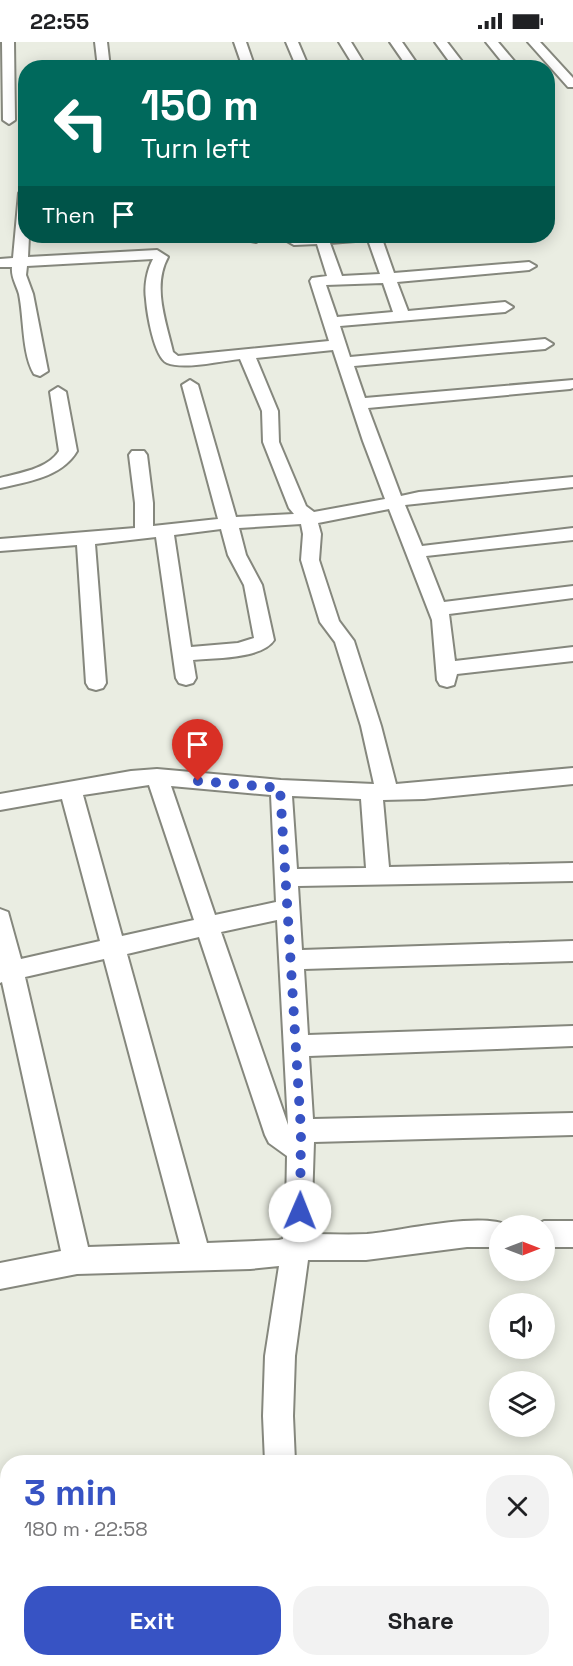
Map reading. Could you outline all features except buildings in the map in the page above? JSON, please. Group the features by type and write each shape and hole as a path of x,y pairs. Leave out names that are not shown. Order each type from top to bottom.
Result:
{"street":[{"path":"4,120 8,42"},
{"path":"100,42 103,60"},
{"path":"240,42 246,60"},
{"path":"292,42 300,60"},
{"path":"345,42 356,60"},
{"path":"396,42 408,60"},
{"path":"441,42 455,60"},
{"path":"492,42 507,60"},
{"path":"534,42 551,60"},
{"path":"555,65 573,84"},
{"path":"556,85 573,84"},
{"path":"22,243 20,275 26,294 40,371"},
{"path":"323,243 336,280"},
{"path":"377,243 390,267 402,316"},
{"path":"0,263 157,254 161,257 155,268 153,298 165,353 169,358 177,361 338,345"},
{"path":"529,266 390,267 336,280 317,281 358,404 442,620 446,674 573,654"},
{"path":"330,322 505,307"},
{"path":"344,362 545,344"},
{"path":"246,354 270,411 271,442 298,508 308,517 312,534 310,560 330,622 344,641 371,726 379,792 378,877"},
{"path":"358,404 570,384"},
{"path":"183,654 260,645 264,640 253,585 237,555 230,523 190,386"},
{"path":"0,483 51,467 66,456 68,451 58,392"},
{"path":"138,455 144,503 144,532"},
{"path":"0,532 0,545 86,539 230,523 343,515 418,497 573,482"},
{"path":"164,530 186,678"},
{"path":"415,552 573,534"},
{"path":"86,539 96,683"},
{"path":"438,609 573,592"},
{"path":"0,802 131,779 157,777 280,788 379,792 424,791 573,776"},
{"path":"157,777 278,1135 301,1140 573,1124"},
{"path":"280,788 301,1140 300,1211 280,1356 278,1416 280,1455"},
{"path":"70,789 197,1256"},
{"path":"286,878 573,872"},
{"path":"6,971 288,908"},
{"path":"0,918 6,971 77,1261"},
{"path":"291,960 573,951"},
{"path":"296,1046 573,1036"},
{"path":"0,1276 77,1261 250,1256 279,1253 296,1247 366,1247 467,1234 489,1234"},
{"path":"555,1234 573,1234"}],"route":[{"path":"198,781 280,788 301,1131 300,1211"}]}
